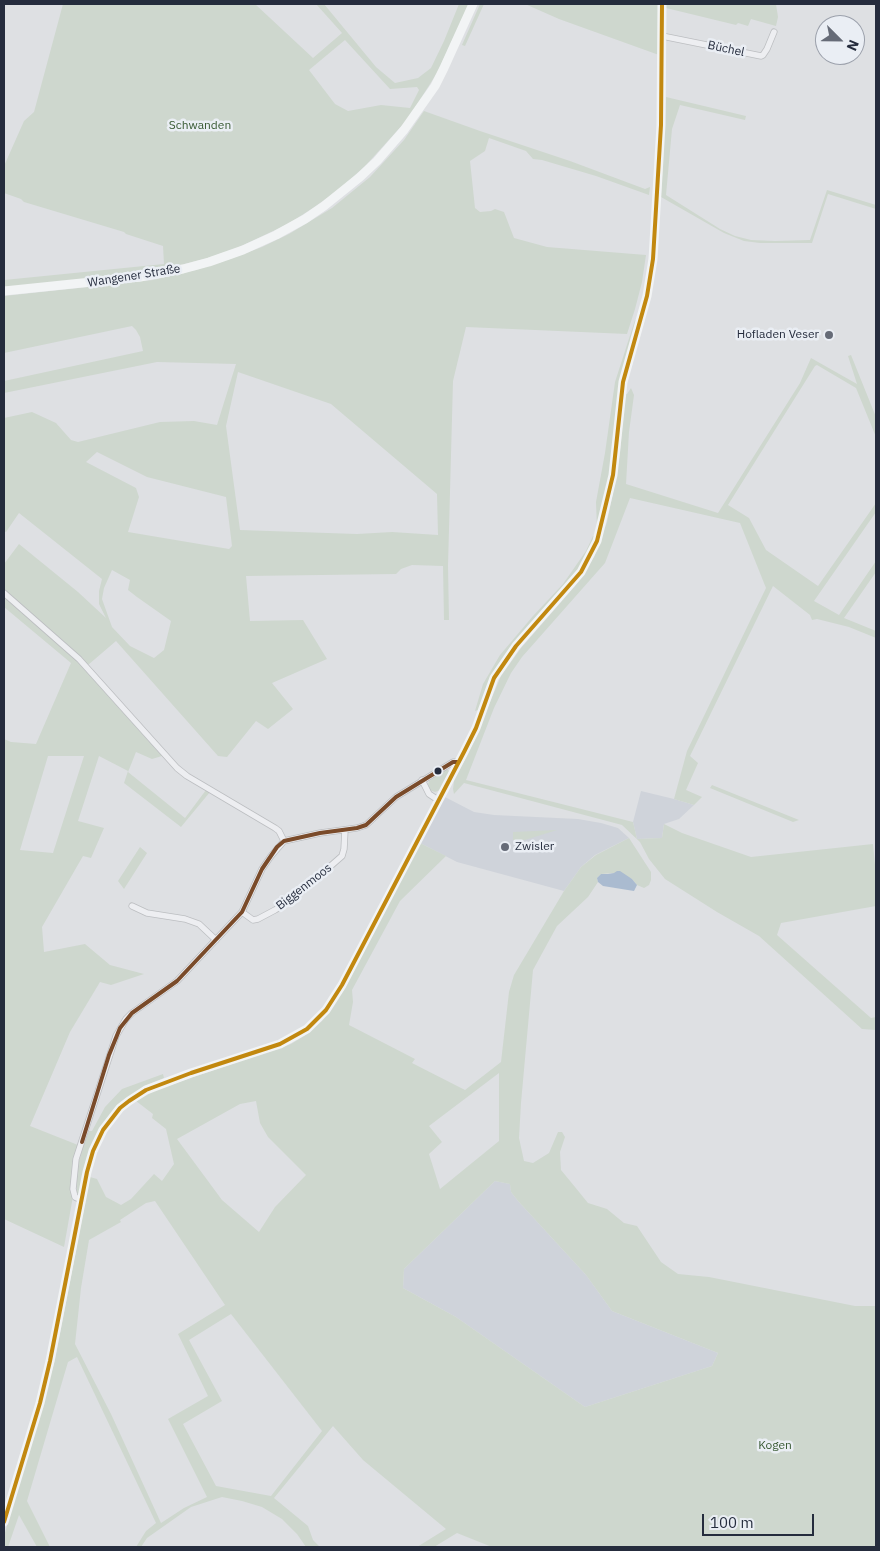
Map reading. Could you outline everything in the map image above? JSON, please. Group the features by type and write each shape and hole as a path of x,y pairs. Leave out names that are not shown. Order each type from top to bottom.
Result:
{"main road":[{"name":"Wangener Straße","path":"4,291 140,277 183,269 243,250 305,219 360,177 404,130 435,86 474,4"},
{"path":"4,1522 30,1439 47,1375 82,1198 91,1157 99,1137 114,1115 138,1094 155,1085 280,1044 299,1035 320,1018 332,1003 342,985 476,728 489,690 501,666 516,646 581,572 592,552 601,529 614,467 623,382 647,296 653,259 661,126 662,4"}],"street":[{"name":"Büchel","path":"662,36 761,56 767,49 774,32"},
{"path":"4,593 79,658 176,768 275,828 279,831 284,841"},
{"path":"82,1198 75,1197 73,1189 76,1159 116,1036 132,1013 177,981 242,912 262,869 284,841 366,825 393,799 453,762 458,762"},
{"path":"422,780 429,794 438,800"},
{"name":"Biggenmoos","path":"242,912 253,920 258,919 293,899 342,856 345,830"},
{"path":"132,906 147,913 185,919 198,924 216,940"}],"shaded area":[{"path":"641,791 694,805 679,819 664,824 662,838 637,839 633,822"},
{"path":"443,796 474,812 494,815 578,819 618,828 629,838 595,855 581,867 564,891 457,862 420,843"},
{"path":"495,1181 510,1184 511,1192 518,1201 586,1275 612,1311 718,1353 712,1366 585,1407 456,1317 403,1288 404,1269"}],"green space":[{"name":"Schwanden","path":"63,4 255,4 313,58 342,33 316,4 324,4 376,67 395,83 418,78 431,68 459,4 469,4 437,73 407,120 366,165 341,188 288,224 237,248 165,269 128,275 4,288 4,280 164,264 163,246 124,232 24,202 21,199 4,193 4,166 24,121 34,112","holes":["345,40 390,89 417,87 419,90 410,108 381,105 348,111 335,104 309,70"]},
{"path":"480,4 484,4 465,46 462,45"},
{"path":"525,4 659,4 659,55 559,19"},
{"path":"666,4 776,4 778,17 776,26 751,19 748,26 738,23 736,25 666,8"},
{"path":"666,97 746,116 745,120 680,105 672,129 666,195 720,229 735,236 751,240 810,240 827,190 876,205 876,209 828,194 812,243 760,243 744,241 724,233 661,197"},
{"path":"424,111 645,189 650,187 649,195 596,176 533,159 526,151 489,138 485,151 470,161 475,208 480,212 495,209 504,212 514,238 547,247 646,255 635,309 627,334 466,327 453,381 448,566 449,620 444,620 443,566 412,565 401,569 396,574 246,576 250,621 303,620 327,659 272,683 293,709 268,729 256,721 227,757 218,756 116,641 88,665 4,591 4,564 19,544 78,592 106,618 99,604 99,591 102,579 19,513 6,532 4,531 4,418 32,412 56,423 71,440 78,442 160,422 194,421 217,425 236,364 157,362 4,393 4,381 143,351 140,337 132,326 4,353 4,296 153,280 196,270 262,247 289,234 332,208 370,177 404,140","holes":["238,372 331,404 437,494 438,535 392,532 357,534 240,530 226,426","97,452 147,477 226,497 232,546 229,549 128,532 139,497 136,488 86,462","112,570 130,580 128,590 171,621 164,650 154,658 130,646 112,627 102,599 104,588"]},
{"path":"635,320 637,321 609,477 597,527 596,502 615,382"},
{"path":"851,355 876,417 876,437 856,388 817,365 728,505 749,518 766,550 818,586 876,503 876,512 814,601 839,615 876,561 876,572 844,618 876,631 876,638 849,627 817,619 812,620 810,615 773,586 690,756 698,763 686,790 702,797 694,805 674,799 687,751 766,588 740,523 630,498 605,563 522,657 511,673 494,708 466,780 633,822 637,839 662,838 664,824 682,833 751,857 873,844 876,906 781,923 777,935 871,1018 876,1017 876,1030 862,1029 759,936 665,879 649,859 640,842 622,825 464,783 454,794 453,789 454,781 468,754 501,676 521,648 575,586 594,557 607,522 614,488 620,453 625,394 631,388 634,395 629,432 626,484 718,513 800,383 811,358 857,384 848,356"},
{"path":"593,536 595,536 578,571 534,622 478,710 475,711 483,684 500,655 563,584 586,551"},
{"path":"4,596 66,649 162,756 152,759 136,752 128,772 185,818 206,790 210,792 181,827 124,783 128,771 99,756 78,821 104,828 91,858 83,856 42,927 44,952 85,944 110,965 144,974 111,985 100,982 70,1032 30,1126 78,1145 72,1165 71,1191 73,1196 64,1247 4,1219 4,739 11,742 36,744 71,663 4,607","holes":["48,756 84,756 53,853 20,850"]},
{"path":"447,769 449,771 440,790 435,792 429,790 429,781"},
{"path":"712,785 799,820 793,822 710,788"},
{"path":"557,830 525,840 513,840 513,832"},
{"name":"Kogen","path":"629,838 651,872 651,880 649,885 644,888 637,885 632,879 614,873 601,874 597,878 598,882 588,897 557,926 533,970 519,1138 524,1161 533,1163 549,1153 558,1132 562,1132 565,1137 560,1152 561,1170 588,1203 607,1209 624,1223 637,1226 661,1262 678,1274 709,1277 855,1306 876,1306 876,1547 492,1547 457,1533 434,1547 417,1547 446,1529 363,1460 333,1426 274,1498 308,1526 313,1540 320,1547 306,1547 297,1534 282,1519 262,1507 222,1497 191,1507 147,1538 141,1547 136,1547 146,1531 156,1523 77,1357 68,1362 27,1501 50,1547 37,1547 19,1515 8,1547 4,1547 4,1536 55,1360 90,1177 97,1179 106,1197 121,1205 131,1199 154,1174 162,1181 174,1164 166,1129 152,1118 153,1114 136,1101 158,1089 291,1044 322,1021 344,990 420,843 446,856 400,901 352,990 353,1002 349,1025 415,1059 412,1063 465,1090 501,1062 509,992 514,975 564,891 581,867 596,855","holes":["499,1073 499,1141 440,1189 429,1154 442,1142 429,1126","256,1101 260,1123 268,1137 306,1175 275,1207 259,1232 222,1200 177,1139 240,1104","495,1181 510,1184 511,1192 518,1201 586,1275 612,1311 718,1353 712,1366 585,1407 456,1317 403,1288 404,1269","155,1201 225,1305 178,1334 208,1396 168,1419 207,1497 184,1508 161,1523 111,1414 75,1344 81,1288 89,1240 121,1222 120,1220 146,1203","231,1314 322,1431 271,1496 216,1486 183,1424 222,1401 189,1340"]},
{"path":"140,847 147,853 124,889 118,881"},
{"path":"163,1074 164,1078 144,1086 115,1109 79,1194 77,1193 76,1172 83,1147 89,1131 92,1131 105,1107 122,1089"}],"water":[{"path":"617,871 632,879 637,885 634,891 603,886 598,882 597,878 601,874"}],"transit line":[{"path":"4,1522 40,1403 87,1172 93,1151 103,1130 120,1108 146,1090 280,1044 307,1029 326,1010 342,985 464,752 476,728 494,678 516,646 581,572 597,541 613,475 623,382 647,296 653,259 661,125 662,4"},
{"path":"82,1142 109,1055 120,1028 132,1013 177,981 242,912 262,869 277,847 284,841 366,825 396,797 453,762 458,762"}],"place":[{"name":"Hofladen Veser","path":"829,335"},
{"name":"Zwisler","path":"505,847"}]}
